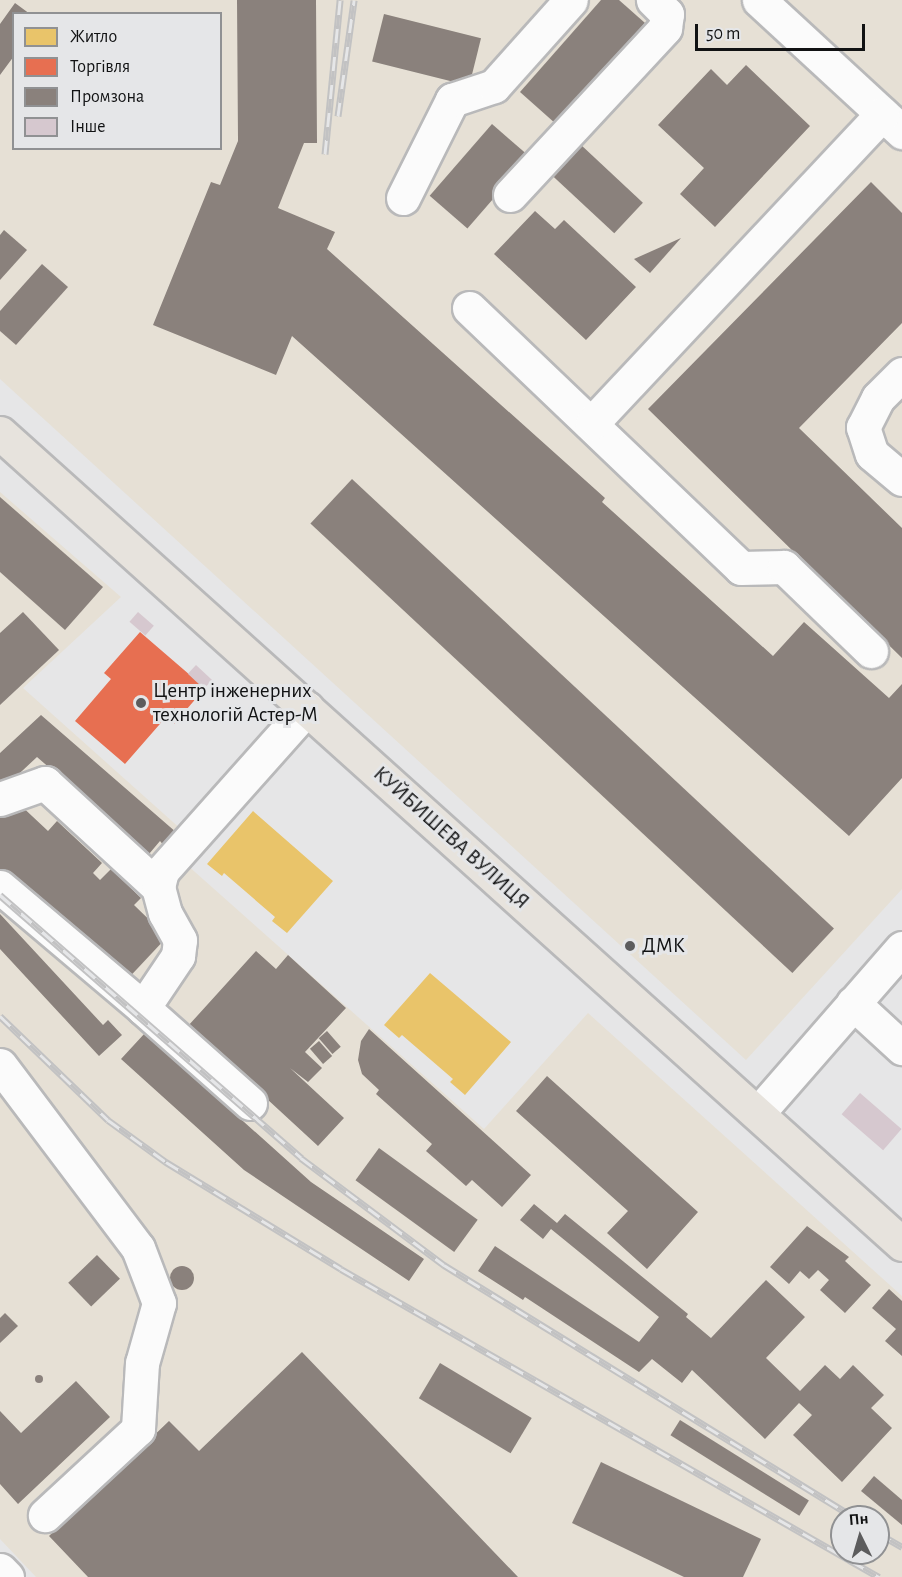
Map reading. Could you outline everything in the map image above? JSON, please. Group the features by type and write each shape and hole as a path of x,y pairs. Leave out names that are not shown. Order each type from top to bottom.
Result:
{"main road":[{"name":"КУЙБИШЕВА ВУЛИЦЯ","path":"0,433 902,1244"}],"street":[{"path":"510,195 665,28 667,14 653,0"},
{"path":"592,423 892,123 759,0"},
{"path":"403,198 452,100 494,86 562,3"},
{"path":"469,308 592,423 741,568 784,567 871,651"},
{"path":"902,374 878,398 863,427 872,454 902,479"},
{"path":"143,1008 178,956 180,940 165,913 158,887 162,871 307,708"},
{"path":"0,800 45,783 158,887"},
{"path":"0,886 250,1103"},
{"path":"758,1113 902,948"},
{"path":"853,1003 902,1048"},
{"path":"0,1065 138,1248 159,1303 142,1363 138,1429 45,1515"},
{"path":"0,1570 7,1577"}],"shaded area":[{"path":"0,0 902,0 902,889 746,1060 0,379"},
{"path":"0,492 121,597 23,688 183,831 168,848 484,1129 588,1013 902,1296 902,1577 36,1577 0,1539"}],"building: Житло":[{"path":"253,811 333,881 287,933 272,921 275,917 224,873 222,876 207,864"},
{"path":"430,973 511,1042 465,1095 450,1082 453,1079 402,1035 399,1038 384,1025"}],"building: Торгівля":[{"name":"Центр інженерних технологій Астер-М","path":"140,632 205,688 174,724 166,717 125,764 75,721 111,679 104,673"}],"building: Промзона":[{"path":"237,0 316,0 317,143 304,143 278,208 335,232 327,249 605,498 602,502 773,656 804,622 889,698 902,684 902,778 849,836 292,336 276,375 153,325 211,182 220,185 238,141"},
{"path":"601,0 619,0 645,23 556,124 520,92"},
{"path":"15,3 27,12 12,12 12,59 0,75 0,24"},
{"path":"384,14 481,38 469,86 372,62"},
{"path":"746,65 810,126 715,227 680,194 704,168 658,125 711,69 727,85"},
{"path":"492,124 530,157 467,229 430,196"},
{"path":"580,144 643,203 614,233 551,175"},
{"path":"871,182 902,213 902,323 799,428 902,528 902,658 648,409"},
{"path":"535,211 555,229 564,220 636,287 586,340 494,254"},
{"path":"4,230 27,250 0,280 0,235"},
{"path":"681,238 650,273 634,259"},
{"path":"42,264 68,287 16,345 0,331 0,311"},
{"path":"352,479 834,928 792,973 310,524"},
{"path":"0,497 103,587 65,630 0,572"},
{"path":"23,612 59,650 0,705 0,633"},
{"path":"41,715 177,833 165,847 160,841 149,854 37,757 7,785 0,784 0,753"},
{"path":"16,801 48,831 57,821 102,863 93,873 100,880 111,869 141,898 134,905 167,937 122,985 0,871 0,818"},
{"path":"0,914 103,1025 108,1020 122,1035 99,1056 0,949"},
{"path":"256,951 276,969 288,955 346,1008 305,1052 322,1068 308,1082 290,1068 344,1118 318,1146 188,1026"},
{"path":"369,1029 531,1175 502,1207 472,1180 466,1186 426,1151 432,1144 376,1094 379,1090 362,1074 358,1060 361,1041"},
{"path":"327,1031 341,1047 332,1054 319,1038"},
{"path":"145,1033 311,1182 424,1259 409,1281 244,1170 121,1059"},
{"path":"319,1041 332,1056 323,1064 310,1049"},
{"path":"547,1076 698,1212 647,1269 607,1233 628,1211 516,1111"},
{"path":"379,1148 478,1220 454,1252 355,1180"},
{"path":"534,1204 557,1223 565,1214 688,1314 686,1317 711,1338 766,1280 805,1317 766,1358 800,1391 825,1365 840,1379 853,1365 884,1395 871,1408 892,1428 842,1482 793,1435 812,1415 799,1403 765,1439 692,1370 682,1383 652,1359 639,1372 525,1297 523,1300 478,1271 495,1246 639,1342 659,1317 551,1229 543,1239 520,1220"},
{"path":"807,1226 849,1257 845,1261 871,1285 845,1313 820,1290 829,1280 818,1270 809,1279 800,1271 789,1284 770,1267"},
{"path":"97,1255 120,1279 91,1307 68,1283"},
{"path":"182,1266 187,1267 193,1273 193,1283 187,1289 182,1290 177,1289 171,1283 170,1278 171,1273 177,1267"},
{"path":"889,1289 902,1301 902,1356 885,1341 896,1329 872,1308"},
{"path":"5,1313 18,1326 0,1343 0,1318"},
{"path":"302,1352 518,1577 88,1577 49,1536 169,1421 199,1451"},
{"path":"440,1363 532,1418 511,1453 419,1398"},
{"path":"39,1375 43,1379 39,1383 35,1379"},
{"path":"76,1381 110,1417 18,1504 0,1484 0,1411 21,1433"},
{"path":"680,1420 809,1501 799,1516 670,1435"},
{"path":"601,1462 761,1539 743,1577 684,1577 572,1523"},
{"path":"874,1476 902,1500 902,1525 890,1515 890,1505 878,1505 861,1491"}],"building: Інше":[{"path":"138,612 154,626 145,636 129,622"},
{"path":"196,665 212,680 204,689 188,674"},
{"path":"860,1093 902,1129 883,1150 842,1114"}],"railway":[{"path":"325,154 340,0"},
{"path":"338,116 354,0"},
{"path":"0,895 301,1158 444,1265 834,1505"},
{"path":"0,1016 108,1120 166,1162 341,1269 879,1577"},
{"path":"890,1540 902,1547"}],"place":[{"name":"Центр інженерних технологій Астер-М","path":"141,703"},
{"name":"ДМК","path":"630,946"}]}
